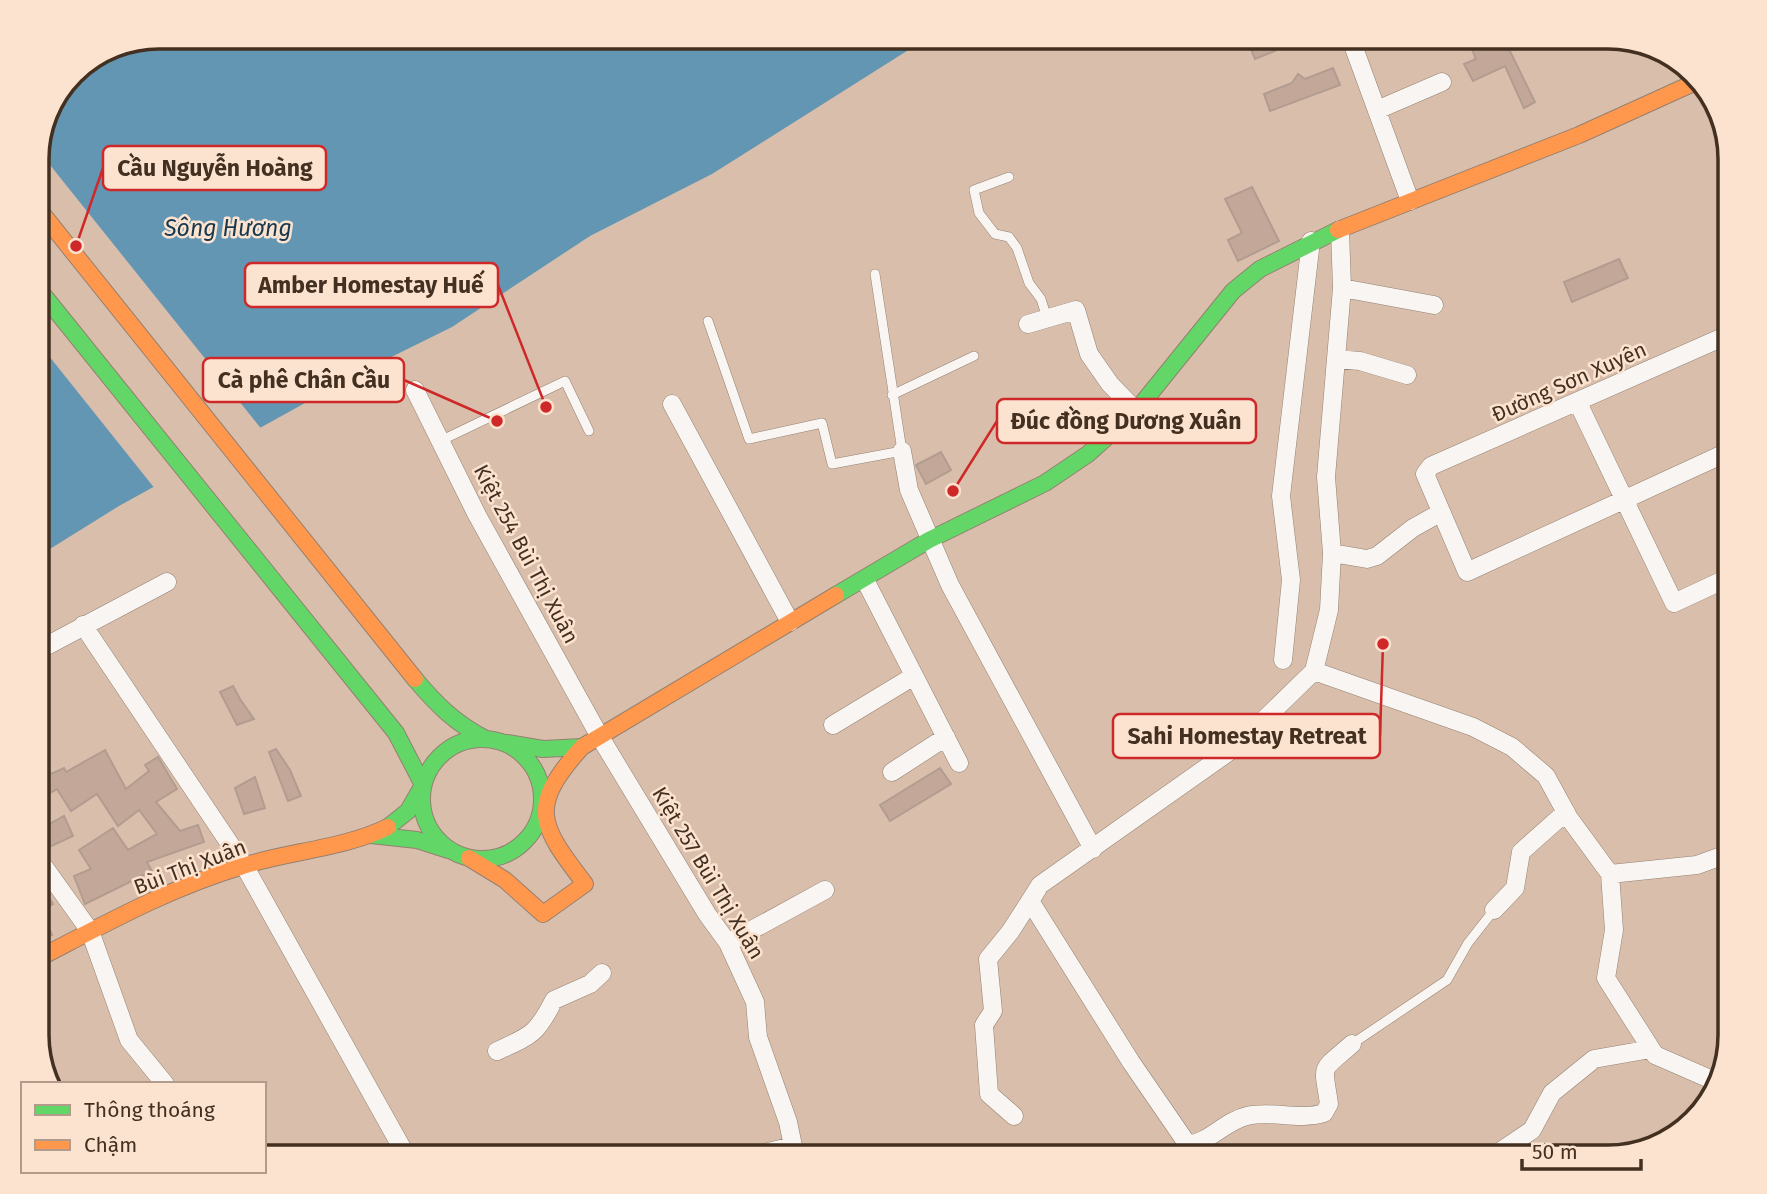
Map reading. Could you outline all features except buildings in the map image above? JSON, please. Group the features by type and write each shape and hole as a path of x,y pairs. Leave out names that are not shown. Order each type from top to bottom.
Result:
{"main road":[{"path":"469,858 489,859 507,854 523,843 535,828 545,792 556,773 582,747 929,540 1045,483 1088,454 1136,411 1233,291 1260,269 1311,241 1579,135 1689,85"},
{"path":"49,201 314,542 438,707 461,726 484,738 543,749 582,747"},
{"path":"49,222 314,542"},
{"path":"49,303 261,577"},
{"path":"49,322 261,577 396,733 422,785 421,804 426,823 436,839 451,851"},
{"path":"367,835 397,822 415,803 431,766 445,751 463,741 484,738"},
{"path":"367,835 417,840 469,858 505,880 543,915 585,884 561,854 542,809 542,789 535,769 522,753 505,742"},
{"name":"Bùi Thị Xuân","path":"49,953 212,876 244,865 367,835"}],"street":[{"path":"1354,49 1410,201"},
{"path":"1377,110 1442,82"},
{"path":"1014,1116 989,1094 984,1026 993,1011 988,959 1010,932 1040,885 1237,746 1314,671 1329,610 1332,553 1326,477 1342,288 1340,230"},
{"path":"1283,660 1291,579 1281,496 1311,241"},
{"path":"1342,288 1434,306"},
{"path":"1028,324 1076,310 1089,354 1110,384 1136,411"},
{"name":"Đường Sơn Xuyên","path":"1440,513 1426,471 1718,339"},
{"path":"1336,359 1360,361 1406,375"},
{"name":"Kiệt 254 Bùi Thị Xuân","path":"415,390 472,506 600,737"},
{"path":"1578,403 1674,603 1718,583"},
{"path":"672,404 790,622"},
{"path":"902,451 909,490 929,540 973,628 1093,849"},
{"path":"1332,553 1367,559 1377,556 1413,528 1440,513 1467,572 1718,457"},
{"path":"865,580 959,763"},
{"path":"49,643 167,582"},
{"path":"83,625 244,865 400,1145"},
{"path":"1314,671 1473,727 1512,747 1546,776 1566,812 1610,874 1614,930 1606,978 1655,1055 1709,1079"},
{"path":"833,725 914,676"},
{"name":"Kiệt 257 Bùi Thị Xuân","path":"600,737 707,915 728,943 755,1002 758,1037 795,1145"},
{"path":"892,772 946,737"},
{"path":"1494,911 1515,888 1521,852 1566,812"},
{"path":"1610,874 1697,865 1718,857"},
{"path":"49,874 90,932 129,1040 163,1082"},
{"path":"728,943 825,890"},
{"path":"1030,901 1182,1145"},
{"path":"497,1051 529,1036 545,1021 554,1000 590,984 602,973"},
{"path":"1195,1145 1247,1116 1295,1118 1324,1113 1329,1104 1323,1081 1324,1070 1352,1044"},
{"path":"1510,1145 1532,1130 1552,1093 1594,1059 1651,1049"}],"lane":[{"path":"1009,177 974,190 979,213 995,234 1009,237 1017,248 1028,283 1041,299 1047,318"},
{"path":"708,321 749,439 822,423 832,464 902,451 875,274"},
{"path":"892,395 974,356"},
{"path":"440,441 565,381 589,431"},
{"path":"1352,1044 1447,980 1468,943 1494,911"}],"water":[{"name":"Sông Hương","path":"159,49 910,49 712,174 590,236 452,327 361,372 119,506 49,550 49,151 60,110 86,76 104,64 137,51"}],"pier":[{"path":"49,164 263,431 156,490 49,356"}],"traffic: fast":[{"path":"836,595 929,540 1045,483 1088,454 1136,411 1233,291 1260,269 1338,230"},
{"path":"49,302 396,733 423,785 408,811 388,827"},
{"path":"415,679 446,712 484,738"},
{"path":"482,739 505,743 525,756 538,776 542,799 538,822 525,842 505,855 482,859 459,855 439,842 426,822 422,799 426,776 439,756 459,743 482,739"},
{"path":"507,743 543,749 582,747"},
{"path":"371,835 417,840 448,850"}],"traffic: slow":[{"path":"1338,230 1579,135 1689,85"},
{"path":"49,222 415,679"},
{"path":"469,858 505,880 543,914 585,884 558,846 546,815 547,801 553,785 582,747 836,595"},
{"path":"49,953 138,908 216,875 261,861 353,840 388,827"}],"place":[{"name":"Cầu Nguyễn Hoàng","path":"76,246"},
{"name":"Amber Homestay Huế","path":"546,407"},
{"name":"Cà phê Chân Cầu","path":"497,421"},
{"name":"Đúc đồng Dương Xuân","path":"953,491"},
{"name":"Sahi Homestay Retreat","path":"1383,644"}]}
